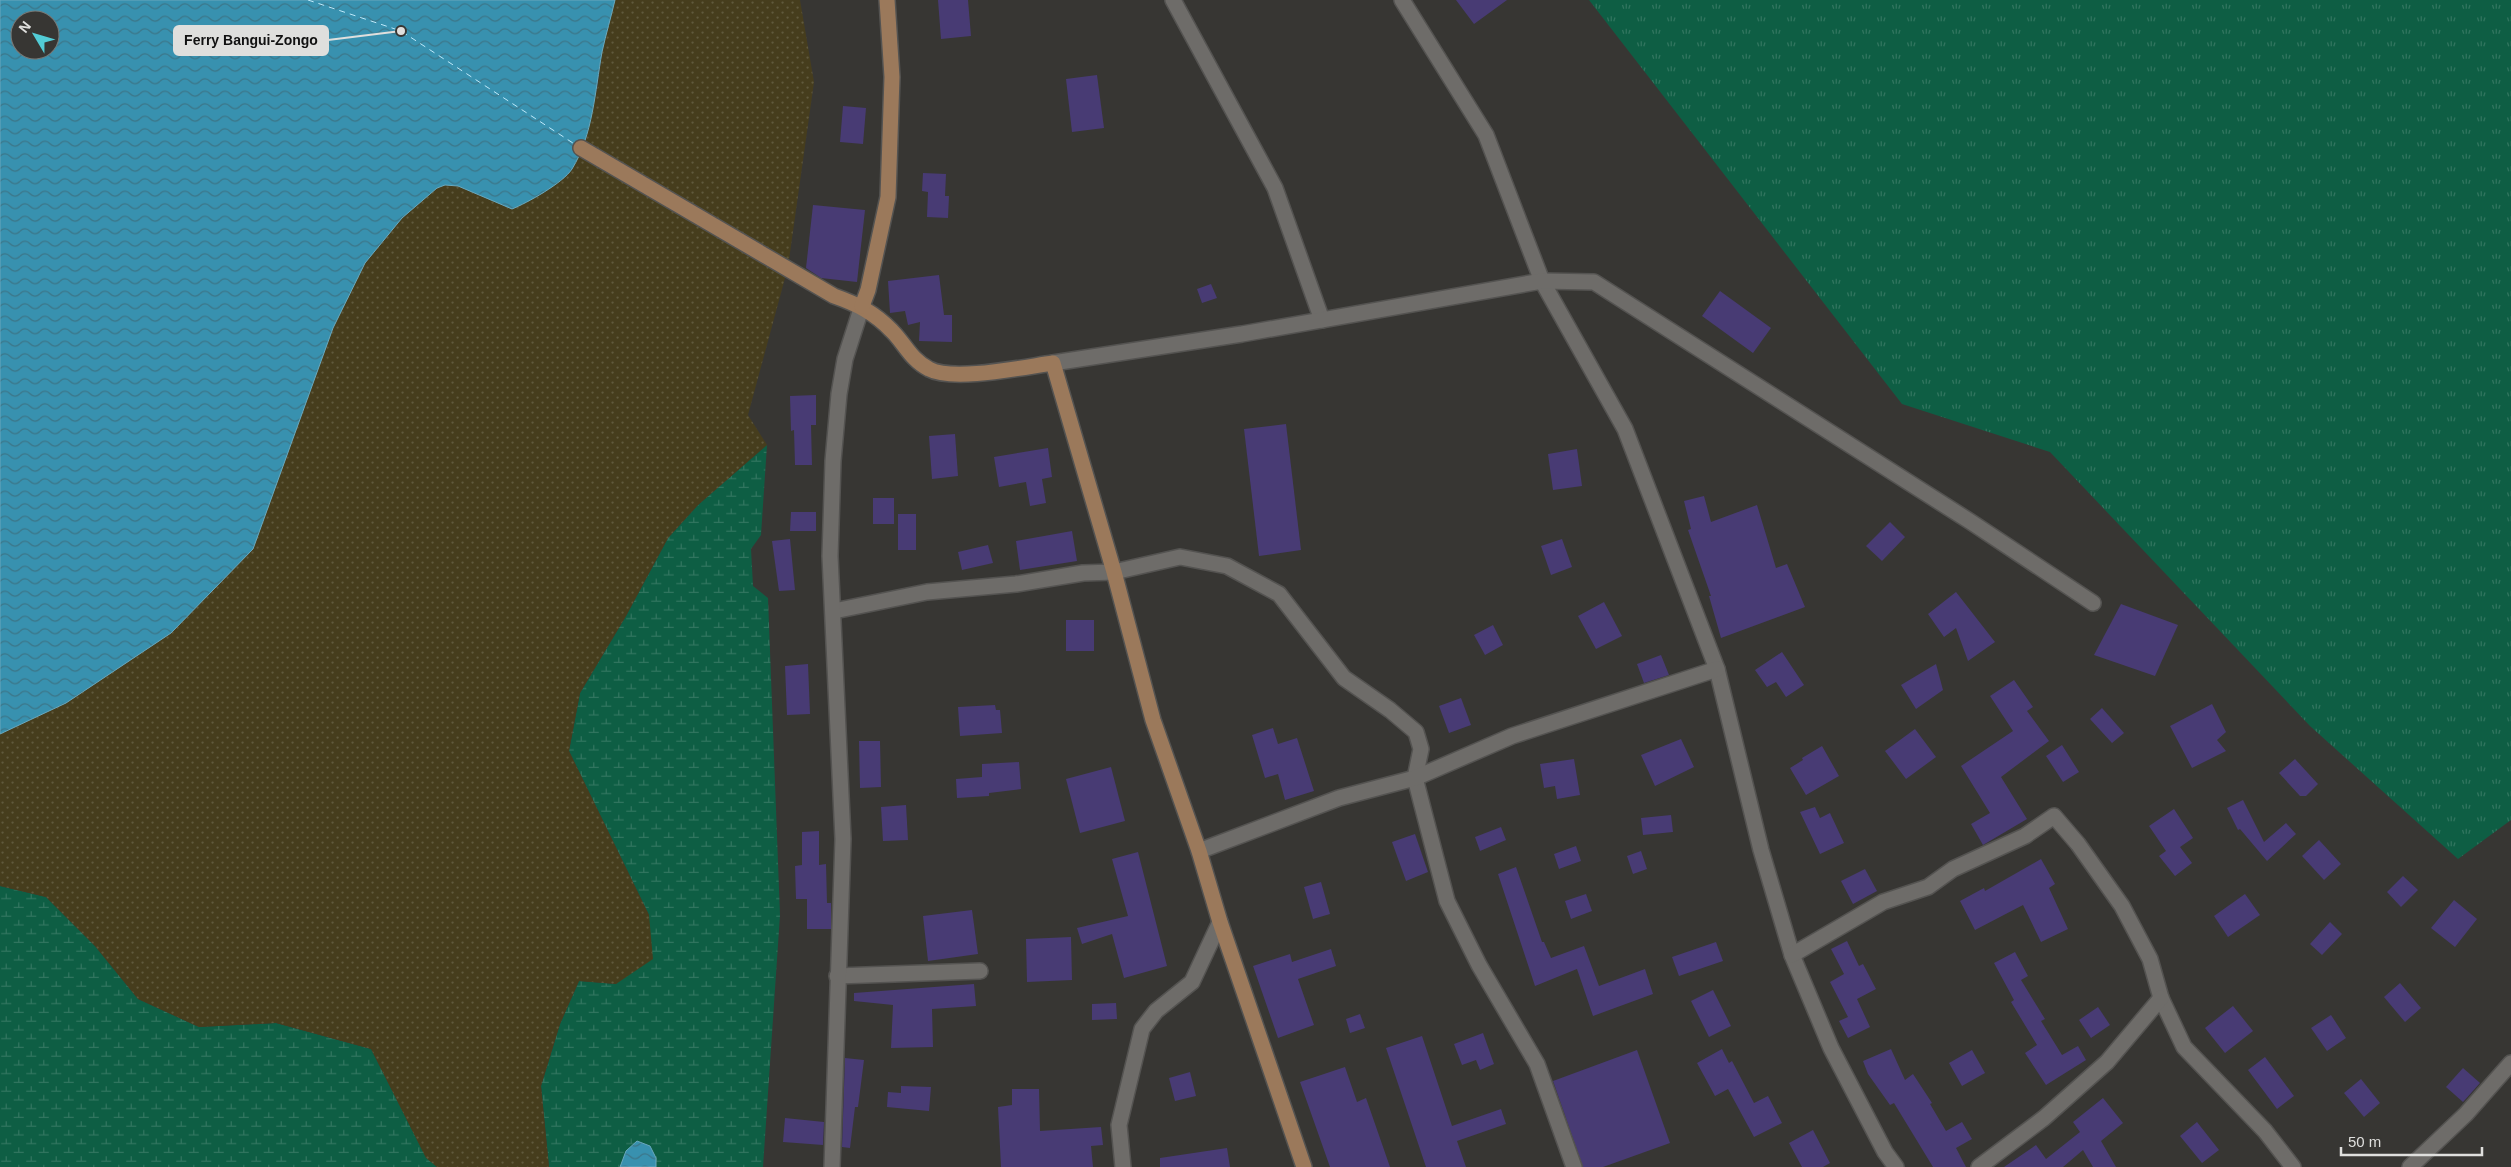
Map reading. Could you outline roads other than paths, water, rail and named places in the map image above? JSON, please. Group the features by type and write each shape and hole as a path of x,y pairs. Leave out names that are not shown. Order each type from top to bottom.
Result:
{"main road":[{"path":"862,306 868,290 888,197 892,77 887,0"},
{"path":"581,148 834,296 862,306 887,326 906,351 930,370 952,376 1053,363 1114,572 1153,720 1199,850 1220,922 1304,1167"}],"street":[{"path":"1174,0 1275,188 1322,320"},
{"path":"1402,0 1486,135 1542,281 1625,428 1717,669 1762,850 1792,955 1831,1048 1885,1152 1896,1167"},
{"path":"1053,363 1322,320 1542,281 1594,282 1971,522 2093,604"},
{"path":"832,1167 843,839 834,610 830,556 833,460 838,403 845,359 862,306"},
{"path":"834,610 927,592 1016,584 1083,573 1114,572 1180,557 1227,566 1279,594 1344,678 1390,710 1416,732 1421,749 1415,778 1447,901 1479,965 1537,1064 1574,1167"},
{"path":"1199,850 1339,798 1415,778 1512,736 1717,669"},
{"path":"1792,955 1882,902 1928,887 1953,869 2025,836 2054,816 2078,844 2122,906 2150,959 2161,998 2184,1047 2264,1131 2293,1167"},
{"path":"1123,1167 1119,1125 1142,1028 1156,1011 1192,982 1220,922"},
{"path":"837,976 980,971"},
{"path":"1979,1167 2044,1118 2107,1062 2161,998"},
{"path":"2410,1167 2466,1114 2511,1063"}],"water":[{"path":"0,0 615,0 602,52 589,127 585,142 572,169 561,180 544,192 512,209 458,186 445,185 437,188 402,218 365,263 333,328 253,549 171,633 66,703 0,734"},
{"path":"637,1141 650,1146 656,1158 656,1167 620,1167 626,1151"}],"place":[{"name":"Ferry Bangui-Zongo","path":"401,31"}]}
